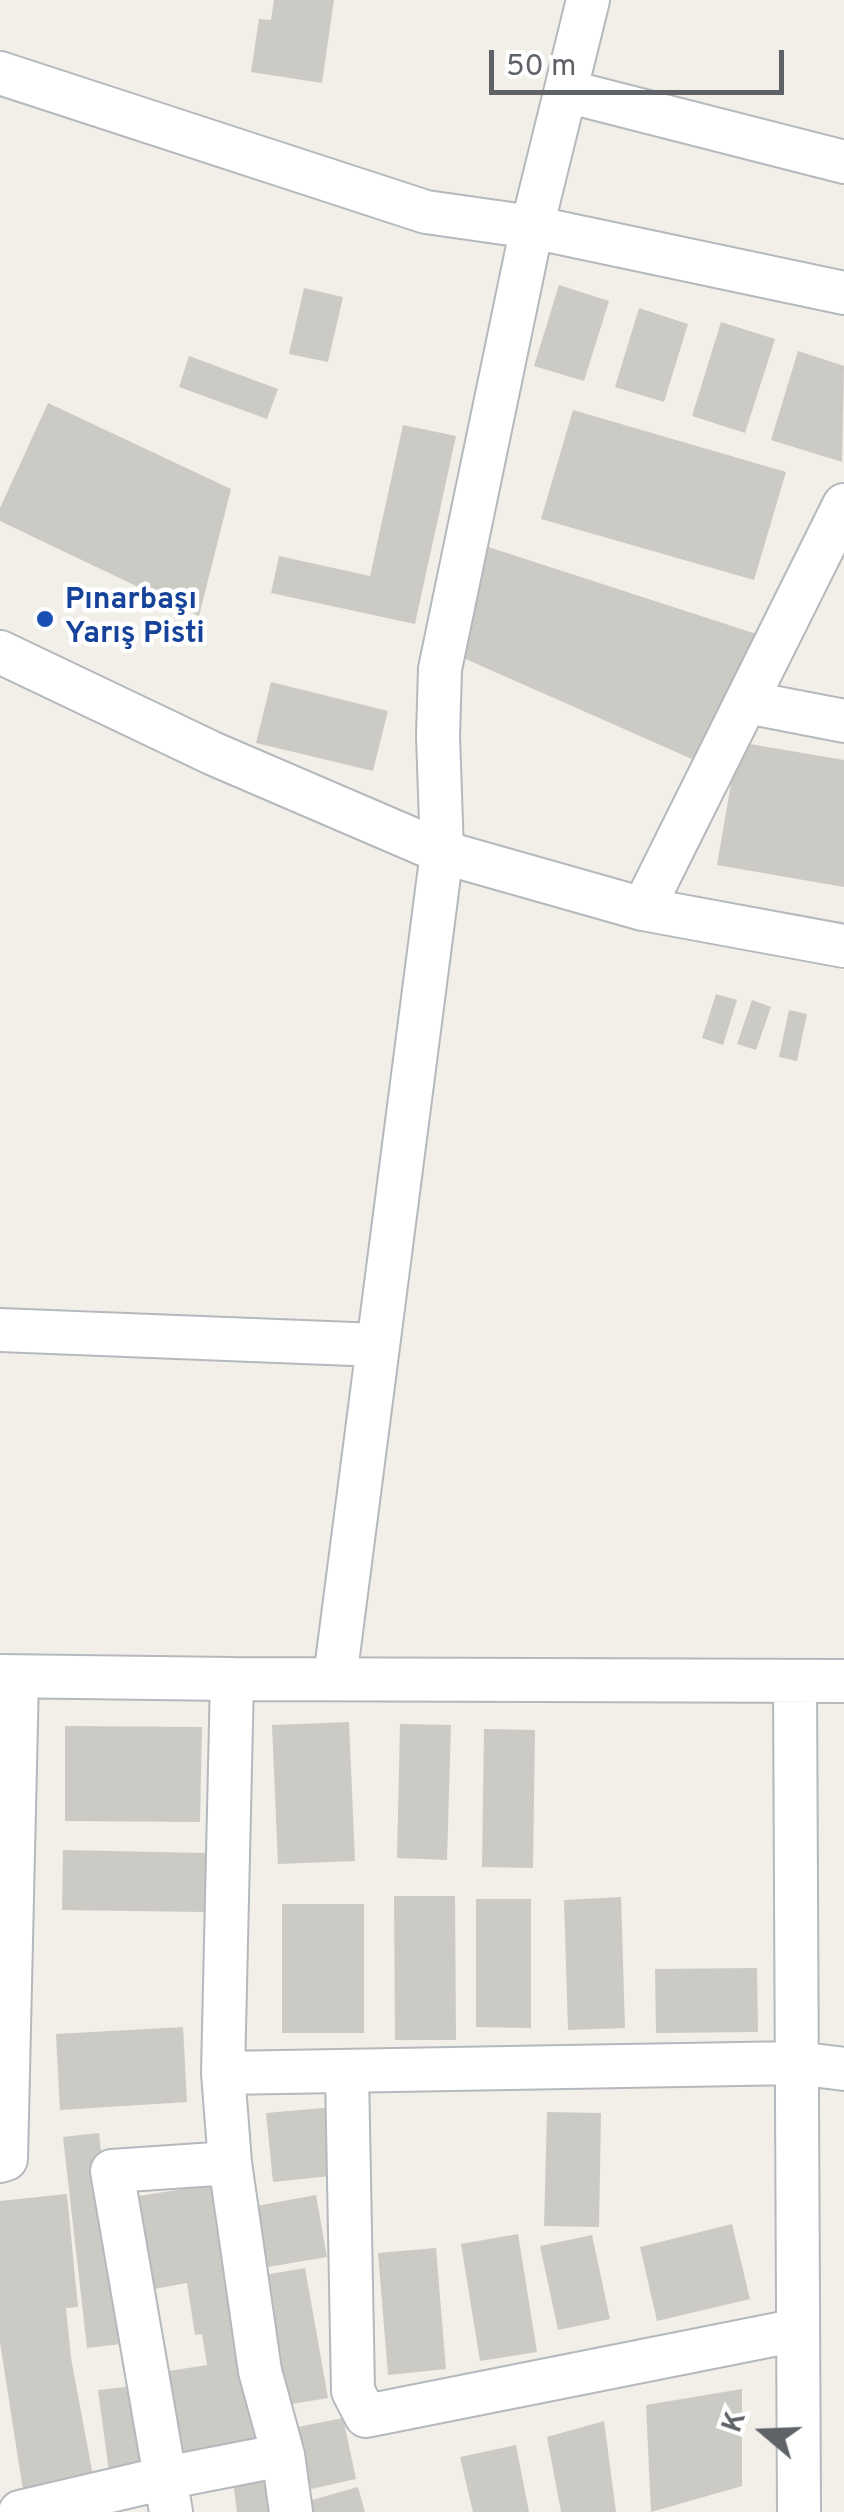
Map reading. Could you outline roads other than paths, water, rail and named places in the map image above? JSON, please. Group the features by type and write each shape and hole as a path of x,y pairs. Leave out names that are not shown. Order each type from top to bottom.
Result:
{"street":[{"path":"336,1678 442,852 440,669 532,227 588,0"},
{"path":"0,73 426,212 532,227 844,294"},
{"path":"566,91 844,162"},
{"path":"643,909 844,505"},
{"path":"0,652 214,754 442,852 643,909 844,946"},
{"path":"746,702 844,721"},
{"path":"0,1330 378,1345"},
{"path":"0,2161 6,2160 9,1677 844,1680"},
{"path":"232,1679 223,2073 230,2163 260,2371 283,2456 291,2512"},
{"path":"794,1681 800,2512"},
{"path":"223,2073 796,2064 844,2069"},
{"path":"347,2073 353,2392 366,2416 798,2330"},
{"path":"168,2495 112,2171 230,2163"},
{"path":"20,2512 168,2495 283,2456"},
{"path":"0,2494 2,2512"}],"place":[{"name":"Pınarbaşı Yarış Pisti","path":"45,619"}]}
